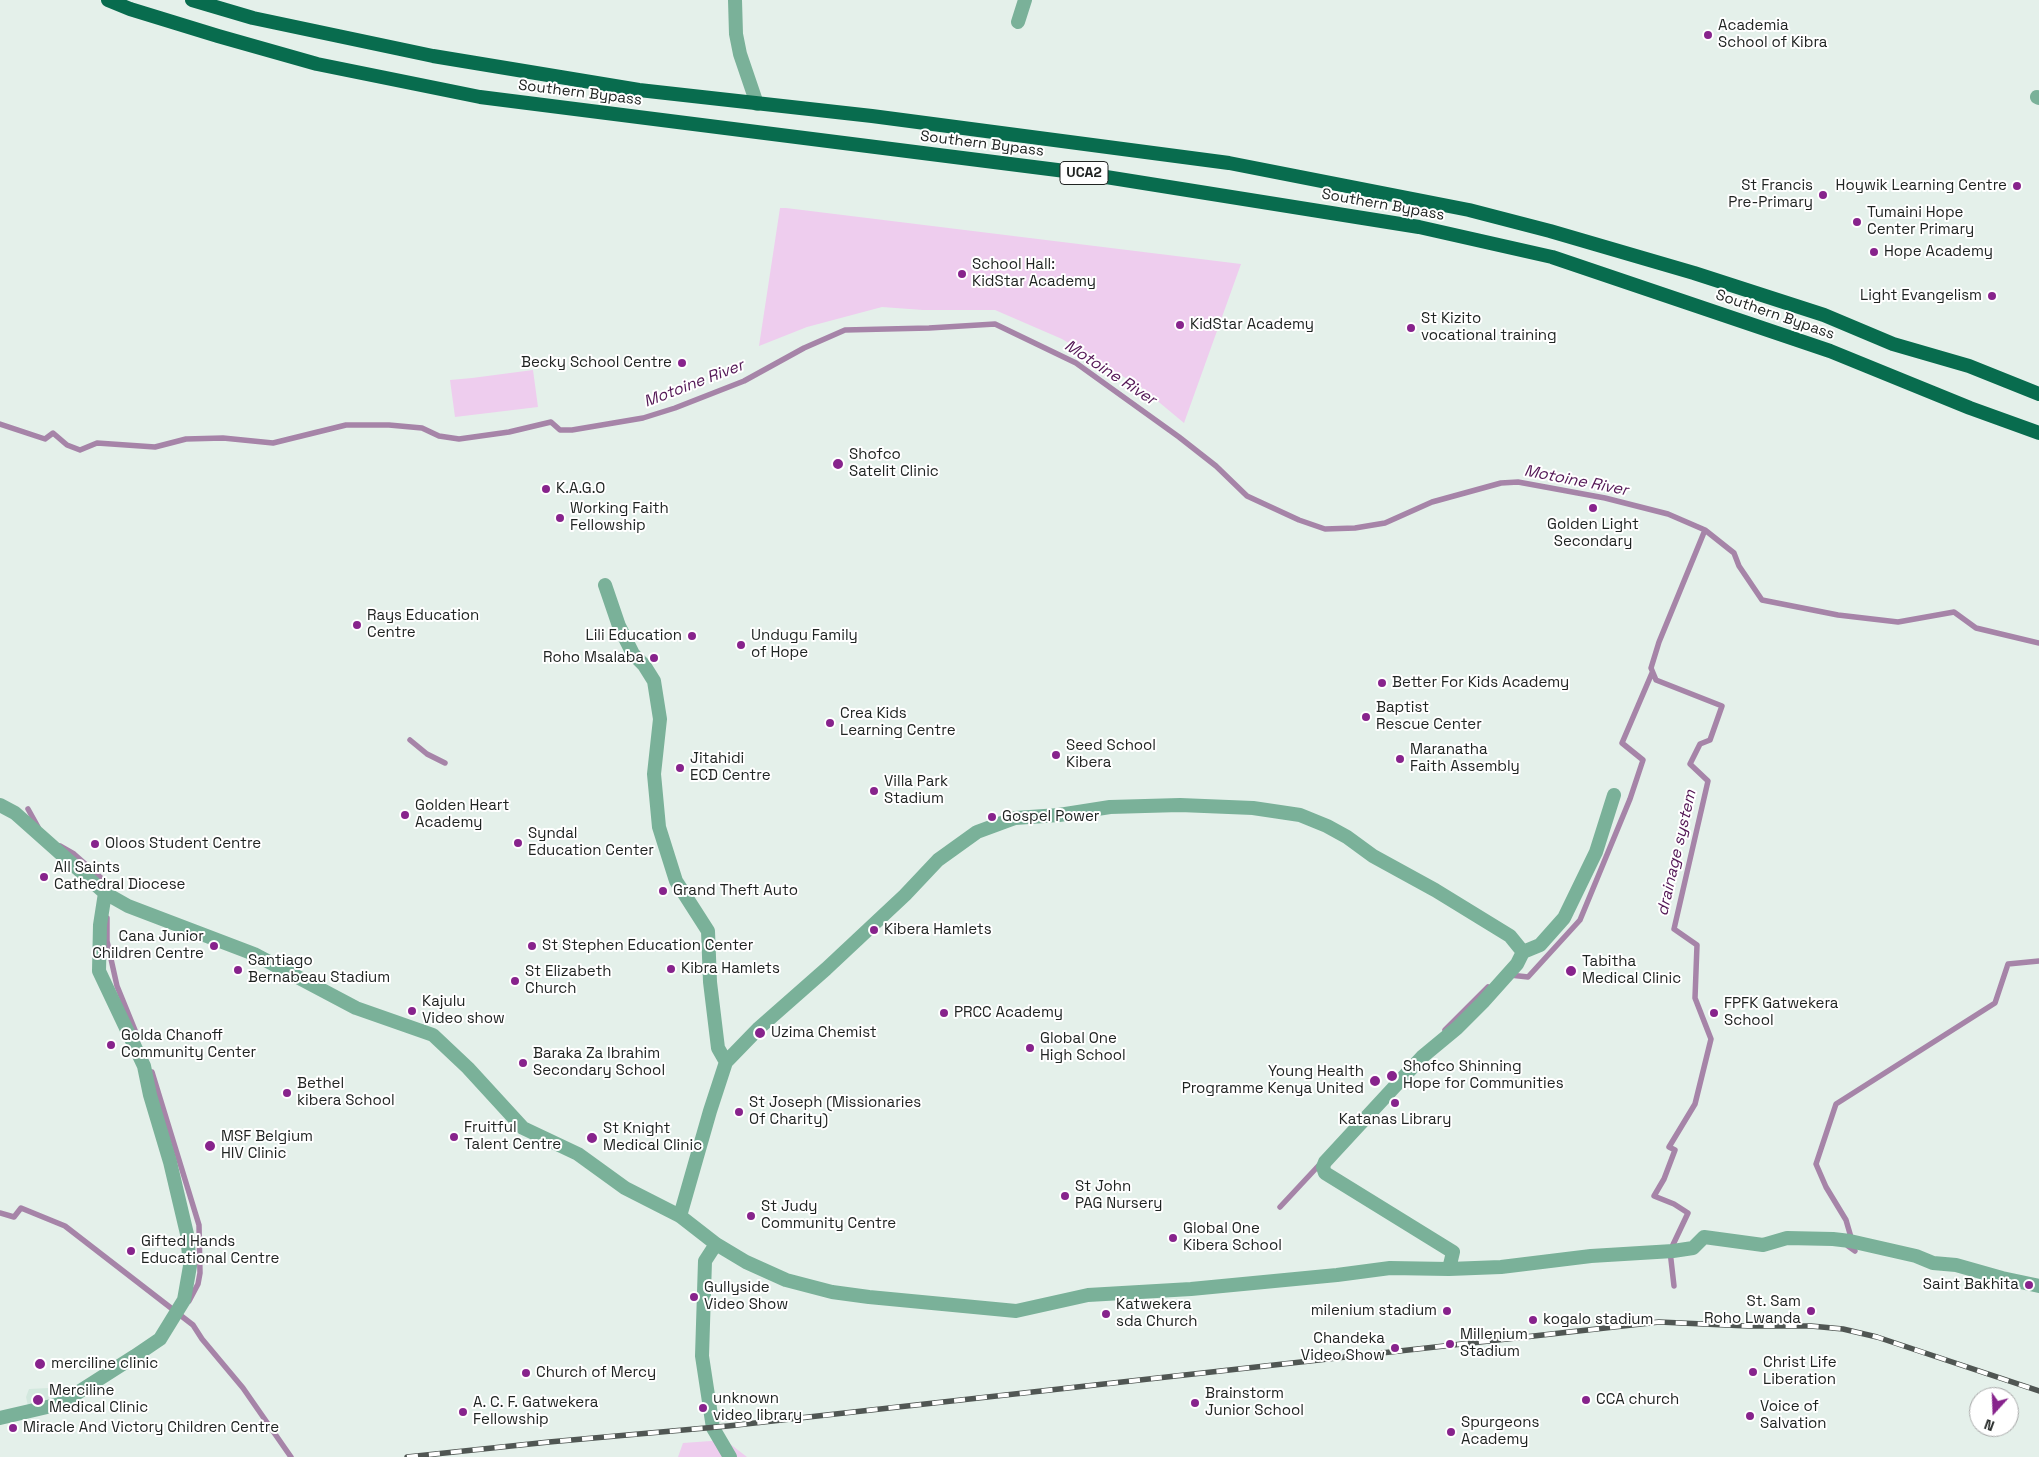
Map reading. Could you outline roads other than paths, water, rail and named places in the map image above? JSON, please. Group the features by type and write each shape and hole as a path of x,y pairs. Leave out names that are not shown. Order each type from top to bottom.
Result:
{"highway":[{"name":"Southern Bypass","path":"108,0 130,9 317,64 480,97 1081,173 1438,231 1552,257 1735,317 1830,351 1970,408 2039,433"},
{"name":"Southern Bypass","path":"192,0 252,18 433,56 639,90 872,116 1229,163 1469,210 1550,231 1694,273 1824,315 1893,344 1969,366 2039,394"}],"street":[{"path":"735,0 736,34 740,54 757,104"},
{"path":"1018,22 1024,0"},
{"path":"604,585 619,626 634,654 654,681 660,719 654,774 659,826 676,881 708,931 710,982 718,1048 726,1062"},
{"path":"1449,1269 1453,1252 1325,1173 1323,1167 1325,1162 1422,1057 1457,1028 1483,1002 1517,964 1522,952 1540,945 1564,918 1596,852 1614,795"},
{"path":"680,1216 726,1062 759,1028 826,969 905,895 938,860 977,832 1015,818 1060,815 1110,807 1180,804 1253,808 1300,815 1348,837 1373,856 1510,936 1522,952"},
{"path":"0,805 15,813 105,893 128,906 254,954 356,1008 433,1035 468,1068 524,1128 578,1154 625,1188 680,1216 716,1244 746,1262 786,1280 832,1292 1016,1312 1088,1295 1190,1289 1337,1276 1390,1268 1449,1269 1510,1266 1592,1256 1693,1248 1704,1237 1763,1245 1787,1238 1833,1238 1916,1256 1933,1263 1956,1265 2039,1286"},
{"path":"0,1418 60,1404 160,1339 176,1316 184,1300 190,1266 187,1234 170,1162 150,1095 144,1066 98,971 100,925 105,893"},
{"path":"716,1244 705,1261 702,1356 713,1428 730,1457"}],"waterway":[{"name":"Motoine River","path":"0,424 45,439 53,433 67,445 80,450 97,443 155,447 186,439 223,438 273,443 346,425 389,425 422,428 439,436 459,439 509,432 551,422 560,430 572,430 643,418 675,408 744,381 804,348 845,330 995,324 1076,363 1179,437 1216,466 1247,496 1299,520 1325,529 1355,528 1385,523 1432,502 1501,483 1518,482 1605,498 1668,514 1705,530 1734,553 1739,566 1762,600 1838,615 1898,622 1954,612 1976,628 2039,643"},
{"name":"drainage system","path":"1674,1286 1670,1251 1688,1213 1674,1204 1654,1196 1664,1179 1675,1150 1669,1147 1695,1104 1711,1039 1695,998 1697,945 1674,929 1708,781 1690,764 1700,744 1710,740 1722,706 1656,680 1651,668 1659,642 1705,530"},
{"name":"drainage system","path":"1510,975 1528,977 1580,920 1630,799 1643,760 1622,743 1652,673"},
{"name":"drainage system","path":"410,740 427,754 445,763"},
{"path":"28,809 38,827"},
{"path":"60,846 74,854 108,884 108,893"},
{"path":"107,918 107,941 117,986 139,1040"},
{"name":"drainage system","path":"1848,1246 1855,1251 1846,1220 1826,1187 1816,1164 1836,1104 1995,1003 2008,964 2039,961"},
{"name":"drainage system","path":"1445,1030 1488,987"},
{"path":"152,1072 199,1225 200,1273 198,1284 189,1301"},
{"name":"drainage system","path":"1280,1207 1321,1163"},
{"path":"0,1213 14,1217 21,1208 65,1226 193,1325 202,1339 243,1388 291,1457"}],"railway":[{"path":"407,1457 728,1426 1659,1322 1748,1326 1811,1326 1843,1329 1877,1337 2039,1391"}],"place":[{"name":"Academia School of Kibra","path":"1708,35"},
{"name":"Hoywik Learning Centre","path":"2017,186"},
{"name":"St Francis Pre-Primary","path":"1823,195"},
{"name":"Tumaini Hope Center Primary","path":"1857,222"},
{"name":"Hope Academy","path":"1874,252"},
{"name":"School Hall: KidStar Academy","path":"962,274"},
{"name":"Light Evangelism","path":"1992,296"},
{"name":"KidStar Academy","path":"1180,325"},
{"name":"St Kizito vocational training","path":"1411,328"},
{"name":"Becky School Centre","path":"682,363"},
{"name":"Shofco Satelit Clinic","path":"838,464"},
{"name":"K.A.G.O","path":"546,489"},
{"name":"Golden Light Secondary","path":"1593,508"},
{"name":"Working Faith Fellowship","path":"560,518"},
{"name":"Rays Education Centre","path":"357,625"},
{"name":"Lili Education","path":"692,636"},
{"name":"Undugu Family of Hope","path":"741,645"},
{"name":"Roho Msalaba","path":"654,658"},
{"name":"Better For Kids Academy","path":"1382,683"},
{"name":"Baptist Rescue Center","path":"1366,717"},
{"name":"Crea Kids Learning Centre","path":"830,723"},
{"name":"Seed School Kibera","path":"1056,755"},
{"name":"Maranatha Faith Assembly","path":"1400,759"},
{"name":"Jitahidi ECD Centre","path":"680,768"},
{"name":"Villa Park Stadium","path":"874,791"},
{"name":"Golden Heart Academy","path":"405,815"},
{"name":"Gospel Power","path":"992,817"},
{"name":"Syndal Education Center","path":"518,843"},
{"name":"Oloos Student Centre","path":"95,844"},
{"name":"All Saints Cathedral Diocese","path":"44,877"},
{"name":"Grand Theft Auto","path":"663,891"},
{"name":"Kibera Hamlets","path":"874,930"},
{"name":"Cana Junior Children Centre","path":"214,946"},
{"name":"St Stephen Education Center","path":"532,946"},
{"name":"Kibra Hamlets","path":"671,969"},
{"name":"Santiago Bernabeau Stadium","path":"238,970"},
{"name":"Tabitha Medical Clinic","path":"1571,971"},
{"name":"St Elizabeth Church","path":"515,981"},
{"name":"Kajulu Video show","path":"412,1011"},
{"name":"PRCC Academy","path":"944,1013"},
{"name":"FPFK Gatwekera School","path":"1714,1013"},
{"name":"Uzima Chemist","path":"760,1033"},
{"name":"Golda Chanoff Community Center","path":"111,1045"},
{"name":"Global One High School","path":"1030,1048"},
{"name":"Baraka Za Ibrahim Secondary School","path":"523,1063"},
{"name":"Shofco Shinning Hope for Communities","path":"1392,1076"},
{"name":"Young Health Programme Kenya United","path":"1375,1081"},
{"name":"Bethel kibera School","path":"287,1093"},
{"name":"Katanas Library","path":"1395,1103"},
{"name":"St Joseph (Missionaries Of Charity)","path":"739,1112"},
{"name":"Fruitful Talent Centre","path":"454,1137"},
{"name":"St Knight Medical Clinic","path":"592,1138"},
{"name":"MSF Belgium HIV Clinic","path":"210,1146"},
{"name":"St John PAG Nursery","path":"1065,1196"},
{"name":"St Judy Community Centre","path":"751,1216"},
{"name":"Global One Kibera School","path":"1173,1238"},
{"name":"Gifted Hands Educational Centre","path":"131,1251"},
{"name":"Saint Bakhita","path":"2029,1285"},
{"name":"Gullyside Video Show","path":"694,1297"},
{"name":"milenium stadium","path":"1447,1311"},
{"name":"St. Sam Roho Lwanda","path":"1811,1311"},
{"name":"Katwekera sda Church","path":"1106,1314"},
{"name":"kogalo stadium","path":"1533,1320"},
{"name":"Millenium Stadium","path":"1450,1344"},
{"name":"Chandeka Video Show","path":"1395,1348"},
{"name":"merciline clinic","path":"40,1364"},
{"name":"Christ Life Liberation","path":"1753,1372"},
{"name":"Church of Mercy","path":"526,1373"},
{"name":"Merciline Medical Clinic","path":"38,1400"},
{"name":"CCA church","path":"1586,1400"},
{"name":"Brainstorm Junior School","path":"1195,1403"},
{"name":"unknown video library","path":"703,1408"},
{"name":"A. C. F. Gatwekera Fellowship","path":"463,1412"},
{"name":"Voice of Salvation","path":"1750,1416"},
{"name":"Miracle And Victory Children Centre","path":"13,1428"},
{"name":"Spurgeons Academy","path":"1451,1432"}]}
